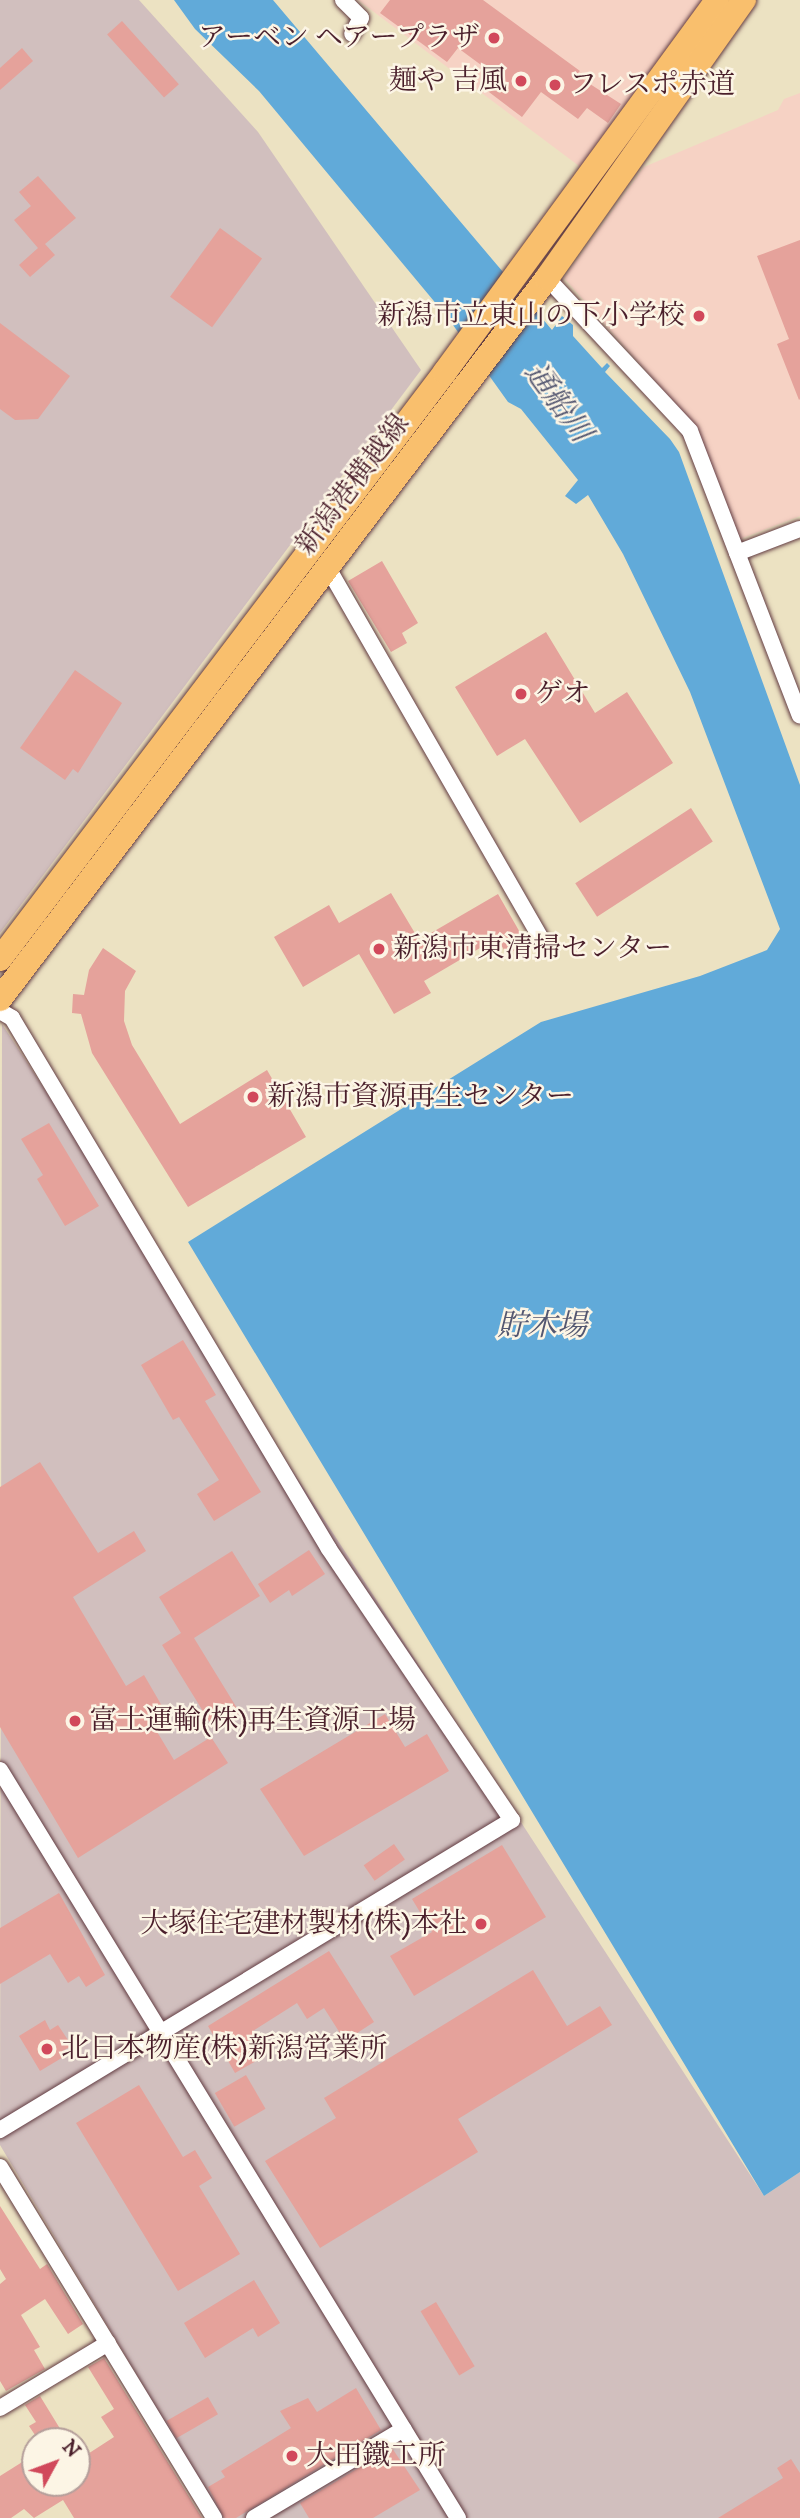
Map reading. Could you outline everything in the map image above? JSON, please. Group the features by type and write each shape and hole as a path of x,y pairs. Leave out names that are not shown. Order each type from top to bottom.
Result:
{"main road":[{"name":"新潟港横越線","path":"0,999 328,568 454,380 520,269 717,0"},
{"name":"新潟港横越線","path":"0,959 454,380 544,282 744,0"}],"street":[{"path":"342,0 361,18 352,34"},
{"path":"544,282 690,432 800,716"},
{"path":"737,553 800,529"},
{"path":"328,568 543,942"},
{"path":"0,1011 12,1017 330,1549 512,1820 0,2130"},
{"path":"0,1770 458,2518"},
{"path":"0,2166 214,2518"},
{"path":"0,2407 108,2343"},
{"path":"254,2518 404,2430"}],"shaded area":[{"path":"0,0 139,0 258,132 421,370 0,933"},
{"name":"フレスポ赤道","path":"358,0 703,0 583,169"},
{"name":"新潟市立東山の下小学校","path":"800,93 800,516 740,539 696,427 564,278 644,167 778,110 784,99"},
{"path":"2,1024 764,2196 800,2172 800,2518 222,2518 0,2145"}],"water":[{"name":"貯木場","path":"174,0 273,0 552,330 562,316 573,325 573,336 602,368 607,363 610,366 605,372 670,439 679,452 800,785 800,2172 764,2196 188,1242 541,1022 700,976 767,950 780,929 690,692 623,554 588,495 576,504 565,496 578,480 521,409 508,402 448,318 259,91 195,29"}],"building":[{"path":"390,0 483,0 580,71 576,75 621,104 608,123 587,108 578,119 541,92 522,117 485,89 496,76 458,48 447,62 380,13"},
{"path":"122,21 179,84 164,98 107,34"},
{"path":"22,48 33,61 0,90 0,68"},
{"path":"38,176 76,218 45,244 55,255 30,277 19,265 38,248 14,220 31,206 19,192"},
{"path":"220,228 262,259 212,327 170,297"},
{"path":"800,240 799,400 777,344 789,339 757,256"},
{"path":"0,323 70,376 38,419 15,420 0,409"},
{"path":"382,561 418,623 402,633 407,643 391,652 348,581"},
{"path":"546,632 595,713 627,692 673,763 580,823 525,739 497,756 455,687"},
{"path":"75,670 122,703 78,773 73,769 65,780 20,748"},
{"path":"691,808 713,842 597,917 575,883"},
{"name":"新潟市東清掃センター","path":"391,893 419,940 498,894 526,943 507,955 497,938 424,981 431,993 394,1014 359,954 303,987 274,937 329,905 339,923"},
{"name":"新潟市資源再生センター","path":"103,948 136,971 125,991 124,1021 132,1045 180,1124 267,1070 306,1137 188,1207 92,1053 81,1014 72,1013 73,994 84,995 89,970"},
{"path":"49,1123 99,1206 65,1226 37,1179 43,1175 21,1139"},
{"path":"183,1340 216,1395 205,1401 261,1492 214,1521 197,1494 219,1480 179,1417 173,1420 141,1365"},
{"path":"40,1462 98,1553 134,1531 146,1551 73,1597 126,1686 144,1675 162,1706 147,1715 174,1760 211,1737 228,1763 78,1858 0,1727 0,1487"},
{"path":"309,1550 325,1574 292,1596 289,1590 270,1603 258,1584"},
{"path":"232,1551 260,1596 194,1638 240,1713 214,1729 162,1645 181,1633 159,1597"},
{"path":"385,1714 405,1747 427,1734 449,1771 304,1856 260,1789"},
{"path":"394,1844 405,1860 375,1881 364,1865"},
{"name":"大塚住宅建材製材(株)本社","path":"502,1845 546,1917 414,1996 390,1956 432,1932 412,1899"},
{"path":"59,1893 105,1975 86,1987 79,1976 68,1983 50,1954 0,1984 0,1928"},
{"path":"329,1951 374,2022 345,2041 324,2008 307,2019 297,2003 253,2031 256,2037 250,2040 261,2058 235,2073 208,2026"},
{"path":"533,1970 567,2026 600,2006 612,2025 458,2119 478,2152 320,2248 265,2161 336,2118 324,2098"},
{"name":"北日本物産(株)新潟営業所","path":"45,2020 50,2030 58,2025 72,2046 62,2051 65,2056 40,2071 19,2036"},
{"path":"246,2075 266,2109 234,2127 215,2093"},
{"path":"139,2085 183,2157 195,2150 212,2178 199,2186 240,2254 178,2291 76,2123"},
{"path":"0,2206 40,2269 47,2264 83,2324 68,2334 45,2299 21,2315 40,2347 34,2350 45,2369 6,2391 0,2381 0,2284 6,2279 0,2269"},
{"path":"254,2280 280,2323 258,2337 253,2328 205,2358 184,2323"},
{"path":"436,2302 475,2366 459,2376 421,2311"},
{"path":"104,2358 202,2518 74,2518 63,2500 34,2518 24,2509 11,2518 0,2518 0,2476 21,2463 21,2497 91,2497 91,2452 114,2437 101,2417 114,2409 88,2367"},
{"name":"大田鐵工所","path":"356,2388 381,2430 236,2518 224,2518 208,2487 225,2477 221,2471 291,2428 280,2411 308,2398 317,2412"},
{"path":"40,2396 59,2427 30,2427 36,2422 25,2405"},
{"path":"208,2397 218,2414 176,2438 166,2421"},
{"path":"392,2448 420,2490 373,2518 309,2518 300,2503"},
{"path":"791,2459 800,2473 800,2518 718,2518 783,2478 777,2468"}],"place":[{"name":"アーベン ヘアープラザ","path":"494,38"},
{"name":"麺や 吉風","path":"521,81"},
{"name":"フレスポ赤道","path":"555,85"},
{"name":"新潟市立東山の下小学校","path":"699,316"},
{"name":"ゲオ","path":"521,694"},
{"name":"新潟市東清掃センター","path":"379,949"},
{"name":"新潟市資源再生センター","path":"253,1097"},
{"name":"富士運輸(株)再生資源工場","path":"75,1721"},
{"name":"大塚住宅建材製材(株)本社","path":"481,1924"},
{"name":"北日本物産(株)新潟営業所","path":"47,2049"},
{"name":"大田鐵工所","path":"292,2456"}],"water label":[{"name":"通船川","path":"557,403"}]}
